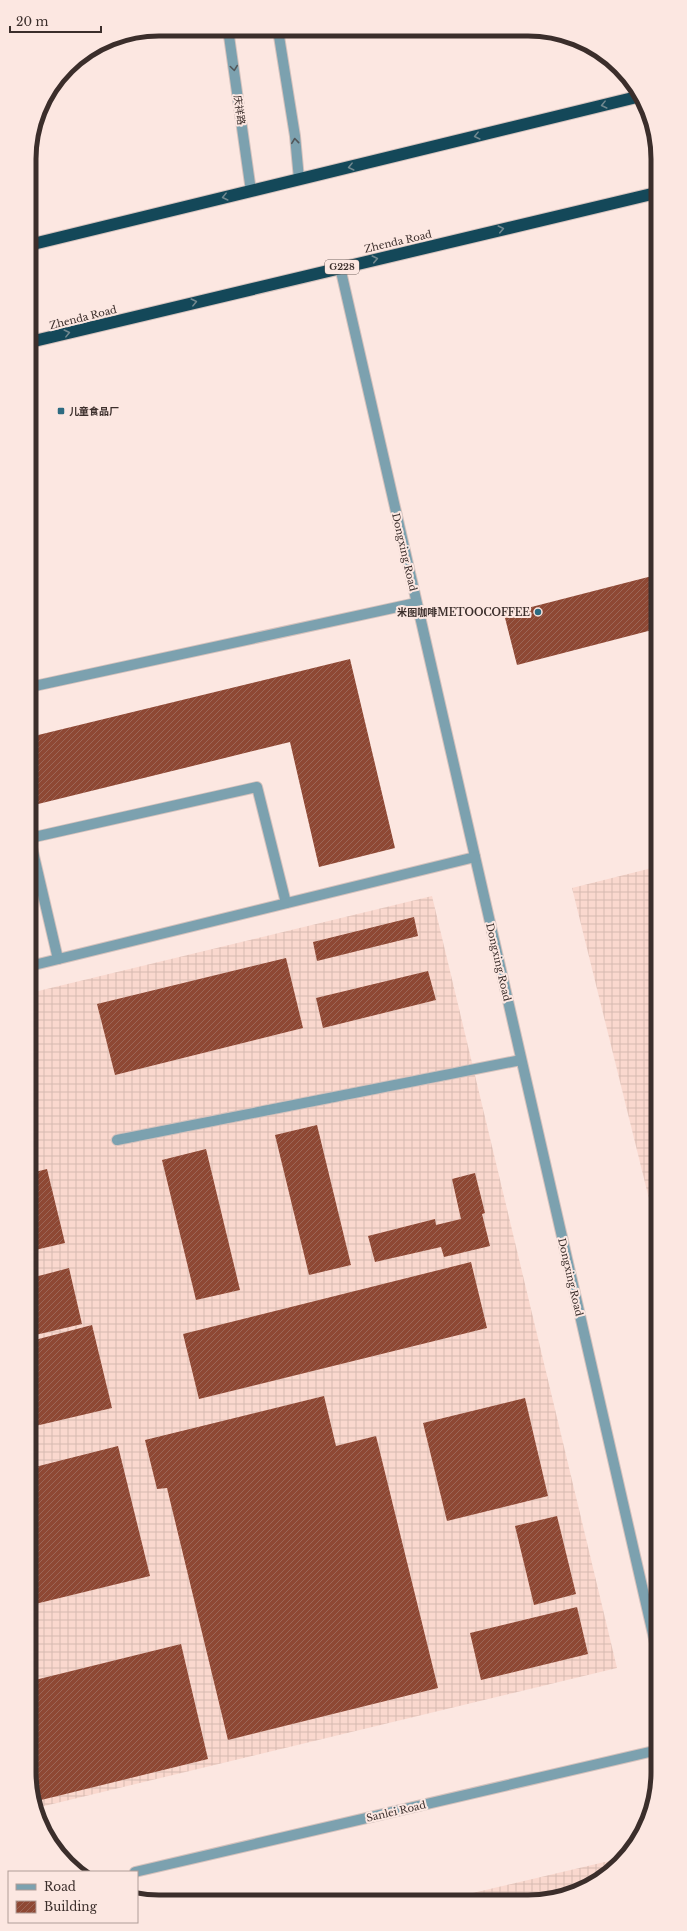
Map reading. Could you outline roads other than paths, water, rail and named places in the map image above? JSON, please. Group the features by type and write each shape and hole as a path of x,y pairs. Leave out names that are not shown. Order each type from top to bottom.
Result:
{"highway":[{"path":"36,244 635,98"},
{"name":"Zhenda Road","path":"36,341 651,194"}],"street":[{"name":"庆祥路","path":"229,36 251,191"},
{"path":"279,36 295,136 299,179"},
{"name":"Dongxing Road","path":"340,267 651,1626"},
{"path":"36,686 416,603"},
{"path":"36,838 257,787 286,903"},
{"path":"36,964 475,857"},
{"path":"36,865 58,959"},
{"path":"117,1140 521,1060"},
{"name":"Sanlei Road","path":"138,1871 651,1752"}],"place":[{"name":"儿童食品厂","path":"61,411"},
{"name":"米图咖啡METOOCOFFEE","path":"538,612"}]}
